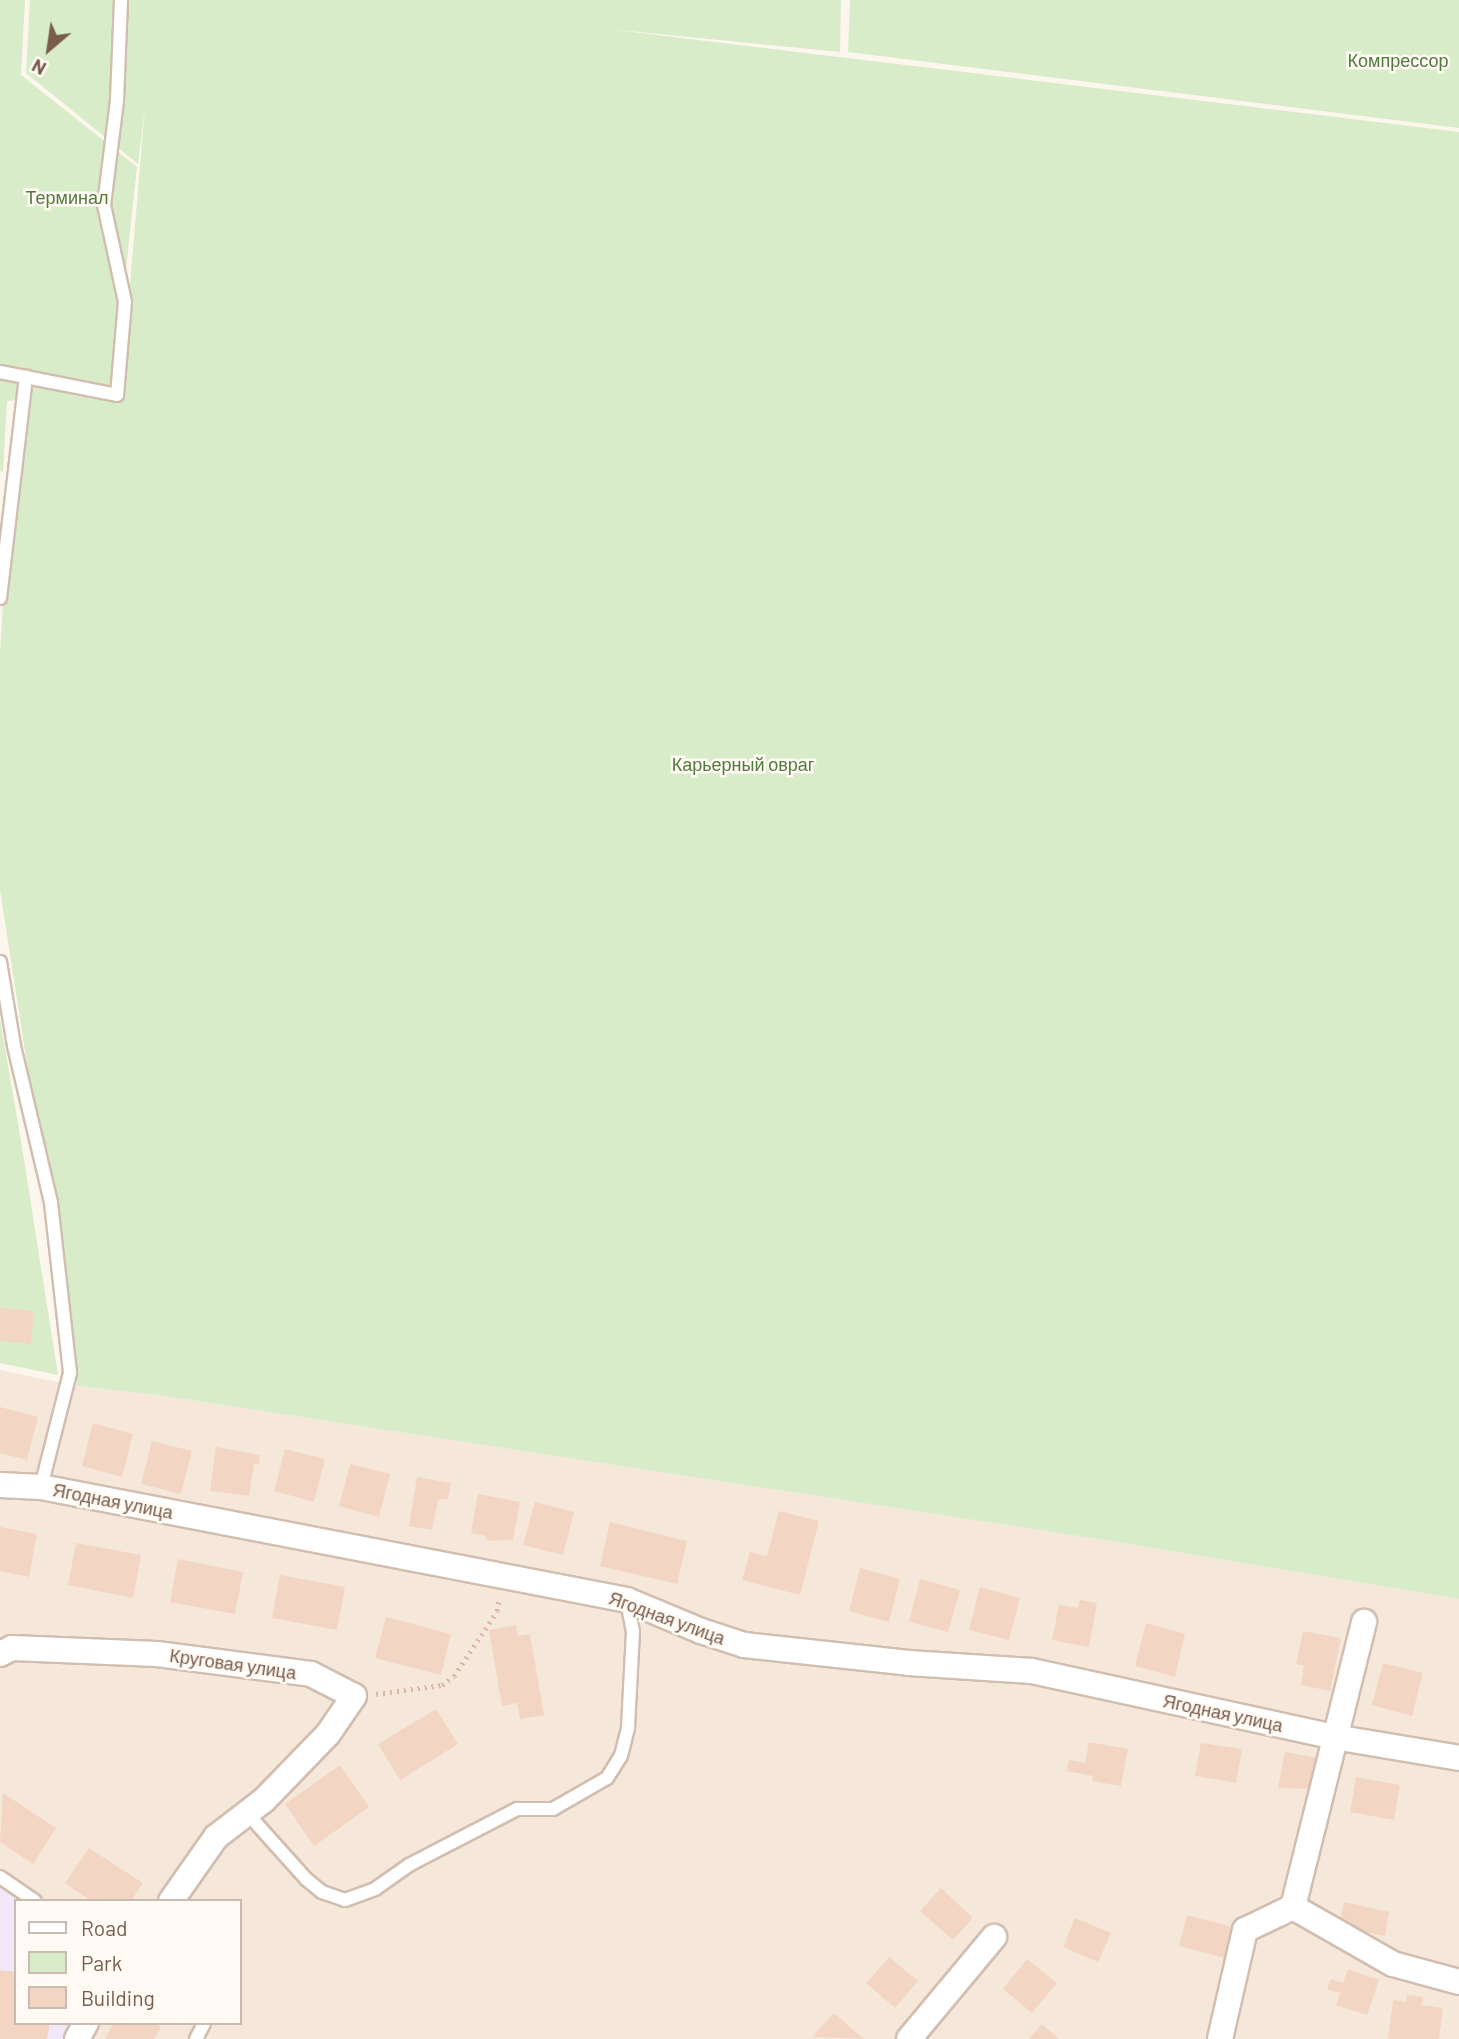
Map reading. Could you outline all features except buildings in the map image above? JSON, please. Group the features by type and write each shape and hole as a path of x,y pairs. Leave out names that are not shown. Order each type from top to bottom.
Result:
{"street":[{"name":"Ягодная улица","path":"0,1485 41,1487 627,1600 701,1631 744,1645 909,1663 1032,1671 1334,1737 1459,1758"},
{"path":"1293,1907 1364,1622"},
{"name":"Круговая улица","path":"0,1654 12,1648 157,1654 311,1674 354,1696"},
{"path":"172,1899 216,1836 264,1800 328,1734 354,1696"},
{"path":"1293,1907 1393,1964 1459,1982"},
{"path":"1220,2039 1245,1930 1293,1907"},
{"path":"909,2039 994,1937"}],"lane":[{"path":"0,372 117,395 125,302 104,205 117,100 121,0"},
{"path":"0,598 26,377"},
{"path":"0,962 14,1046 51,1203 70,1374 41,1487"},
{"path":"247,1813 306,1879 322,1892 345,1900 375,1889 409,1865 517,1809 553,1809 607,1779 621,1756 628,1727 634,1632 627,1600"},
{"path":"0,1877 32,1899"}],"path":[{"path":"354,1696 442,1685 454,1676 497,1611 503,1574"}],"shaded area":[{"path":"0,1370 77,1386 158,1395 1104,1540 1459,1599 1459,2039 0,2039"},
{"path":"0,1887 18,1899 14,1899 14,2025 68,2025 64,2039 0,2039"}],"green space":[{"name":"Карьерный овраг","path":"0,0 25,0 21,75 137,167 113,390 70,395 120,403 145,107 138,164 26,73 30,0 841,0 840,52 608,29 1459,132 1459,1599 1104,1540 158,1395 77,1386 0,890 0,653 15,400 7,401 3,472 0,471"},
{"name":"Компрессор","path":"850,0 1459,0 1459,128 848,52"},
{"path":"0,1019 21,1141 58,1375 0,1363"}],"park label":[{"name":"Терминал","path":"67,197"}]}
